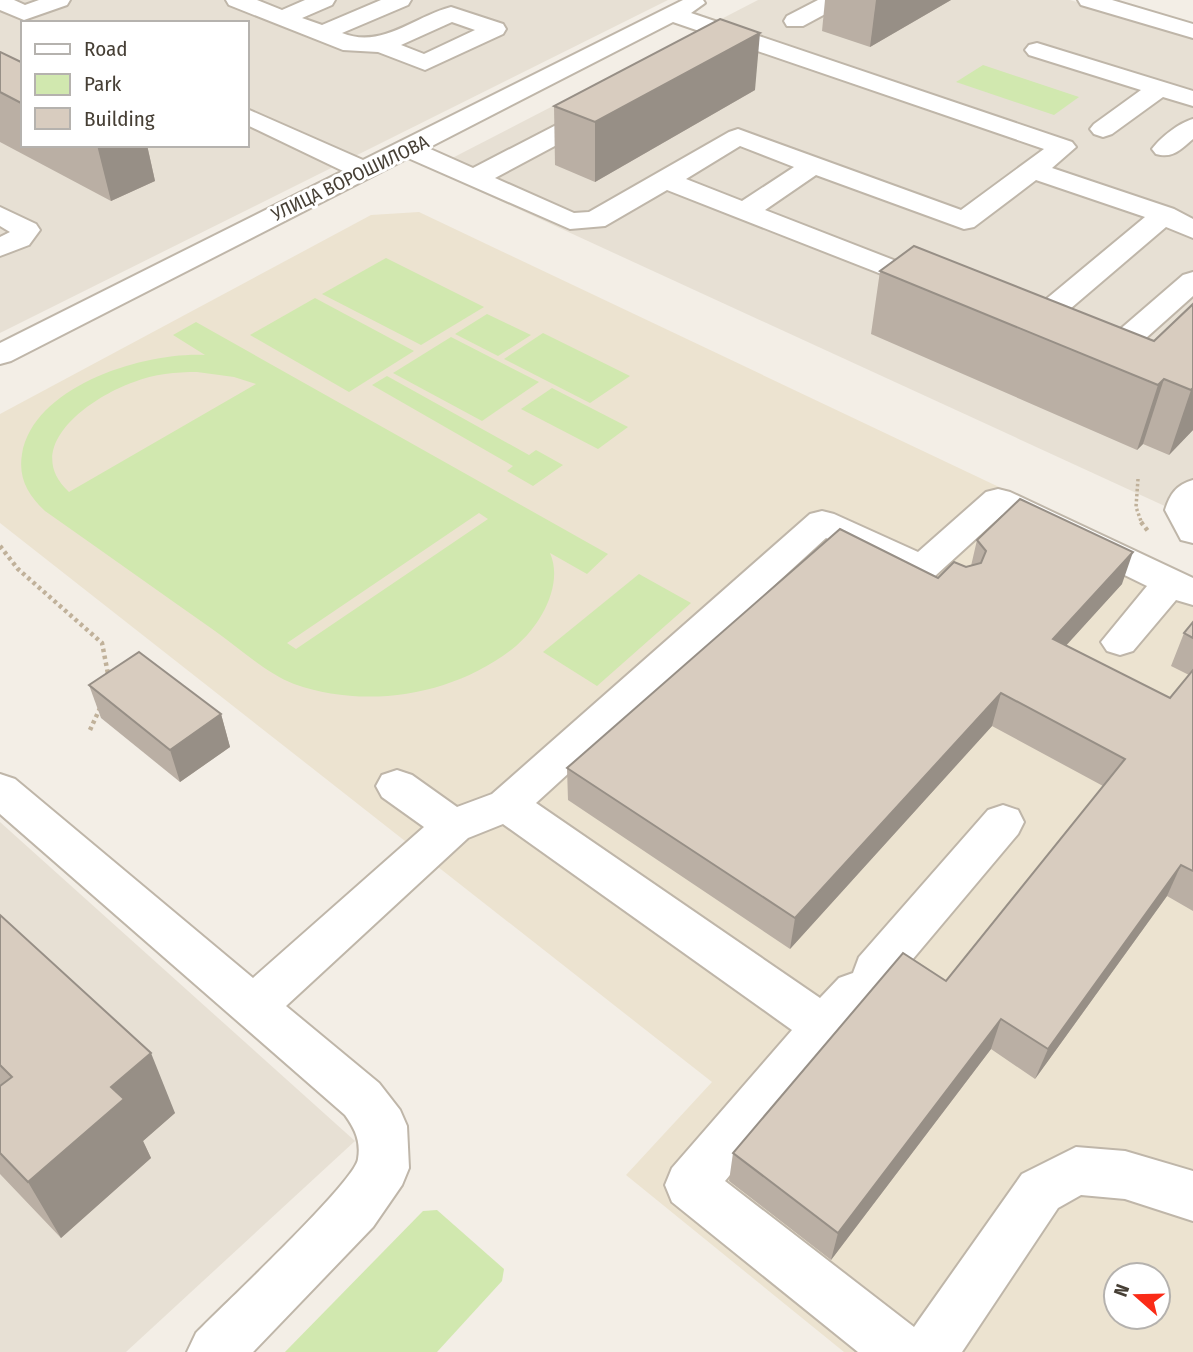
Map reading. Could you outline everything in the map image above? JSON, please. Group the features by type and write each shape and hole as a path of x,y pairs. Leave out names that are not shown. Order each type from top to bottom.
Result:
{"street":[{"path":"0,22 59,0"},
{"path":"237,0 351,45 381,45 425,62 495,29 450,7 381,45"},
{"path":"282,18 324,0"},
{"path":"323,33 400,0"},
{"name":"УЛИЦА ВОРОШИЛОВА","path":"0,355 700,0"},
{"path":"795,21 834,0"},
{"path":"1089,0 1193,31"},
{"path":"0,2 40,21"},
{"path":"409,149 570,221 595,220 738,137 964,221 1063,147 671,15"},
{"path":"714,51 738,38"},
{"path":"1037,50 1193,99"},
{"path":"1103,129 1160,88"},
{"path":"474,178 618,102"},
{"path":"248,116 365,171"},
{"path":"1165,149 1193,127"},
{"path":"745,211 814,165"},
{"path":"1034,170 1164,215 1193,230"},
{"path":"665,180 958,296"},
{"path":"0,248 19,239 26,230 1,201"},
{"path":"1164,215 1042,329 1107,356 1193,281"},
{"path":"1193,491 1186,498 1182,510 1193,533"},
{"path":"922,568 998,500 1182,587 1120,642"},
{"path":"253,1007 423,856 453,826 507,805 822,522 958,585"},
{"path":"397,786 453,826"},
{"path":"0,790 362,1099 383,1126 384,1168 355,1209 215,1352"},
{"path":"507,805 824,1027"},
{"path":"902,1352 690,1185 1003,822"},
{"path":"930,1352 1040,1191 1076,1171 1125,1175 1193,1196"}],"path":[{"path":"0,546 18,569 102,643 110,685"},
{"path":"90,730 105,697"}],"shaded area":[{"path":"0,0 668,0 0,333"},
{"path":"758,0 1070,0 1193,36 1193,519 431,169"},
{"path":"419,212 1193,579 1193,1352 844,1352 626,1175 712,1082 0,523 0,414 371,215"},
{"path":"0,822 355,1141 126,1352 0,1352"}],"green space":[{"path":"983,65 1079,97 1054,115 956,82"},
{"path":"386,258 484,307 421,345 322,294"},
{"path":"315,298 414,351 349,392 250,335"},
{"path":"487,314 531,335 498,356 455,334"},
{"path":"196,322 608,554 587,574 550,553 554,565 552,591 533,628 516,646 492,663 466,676 410,693 381,696 322,692 284,679 263,667 45,511 29,492 23,478 22,454 31,430 47,409 69,392 124,367 180,356 205,355 173,335","holes":["197,372 234,377 256,384 69,492 56,475 52,457 57,441 67,425 82,411 117,389 165,374","479,513 488,519 296,649 287,643"]},
{"path":"543,333 630,376 590,403 504,359"},
{"path":"451,337 539,382 482,421 393,373"},
{"path":"387,376 529,455 536,450 563,465 533,486 507,471 513,466 372,385"},
{"path":"552,388 628,427 598,449 521,409"},
{"path":"639,574 691,603 597,686 543,652"},
{"path":"437,1210 504,1269 502,1281 437,1352 285,1352 423,1211"}],"building":[{"path":"720,19 760,33 595,122 554,106"},
{"path":"0,52 21,62 21,103 0,92"},
{"path":"914,246 1154,341 1193,304 1193,388 1191,390 1164,379 1158,385 880,271"},
{"path":"1020,499 1133,552 1053,639 1170,698 1193,670 1193,871 1181,865 1048,1049 1001,1019 838,1233 733,1153 903,953 946,981 1125,759 1001,693 795,918 567,768 840,529 938,578 954,562 966,567 981,563 986,551 977,540"},
{"path":"1193,622 1193,638 1184,633"},
{"path":"139,652 221,714 170,750 89,685"},
{"path":"0,915 151,1053 111,1087 124,1099 28,1182 0,1153 0,1086 12,1077 0,1065"}]}
